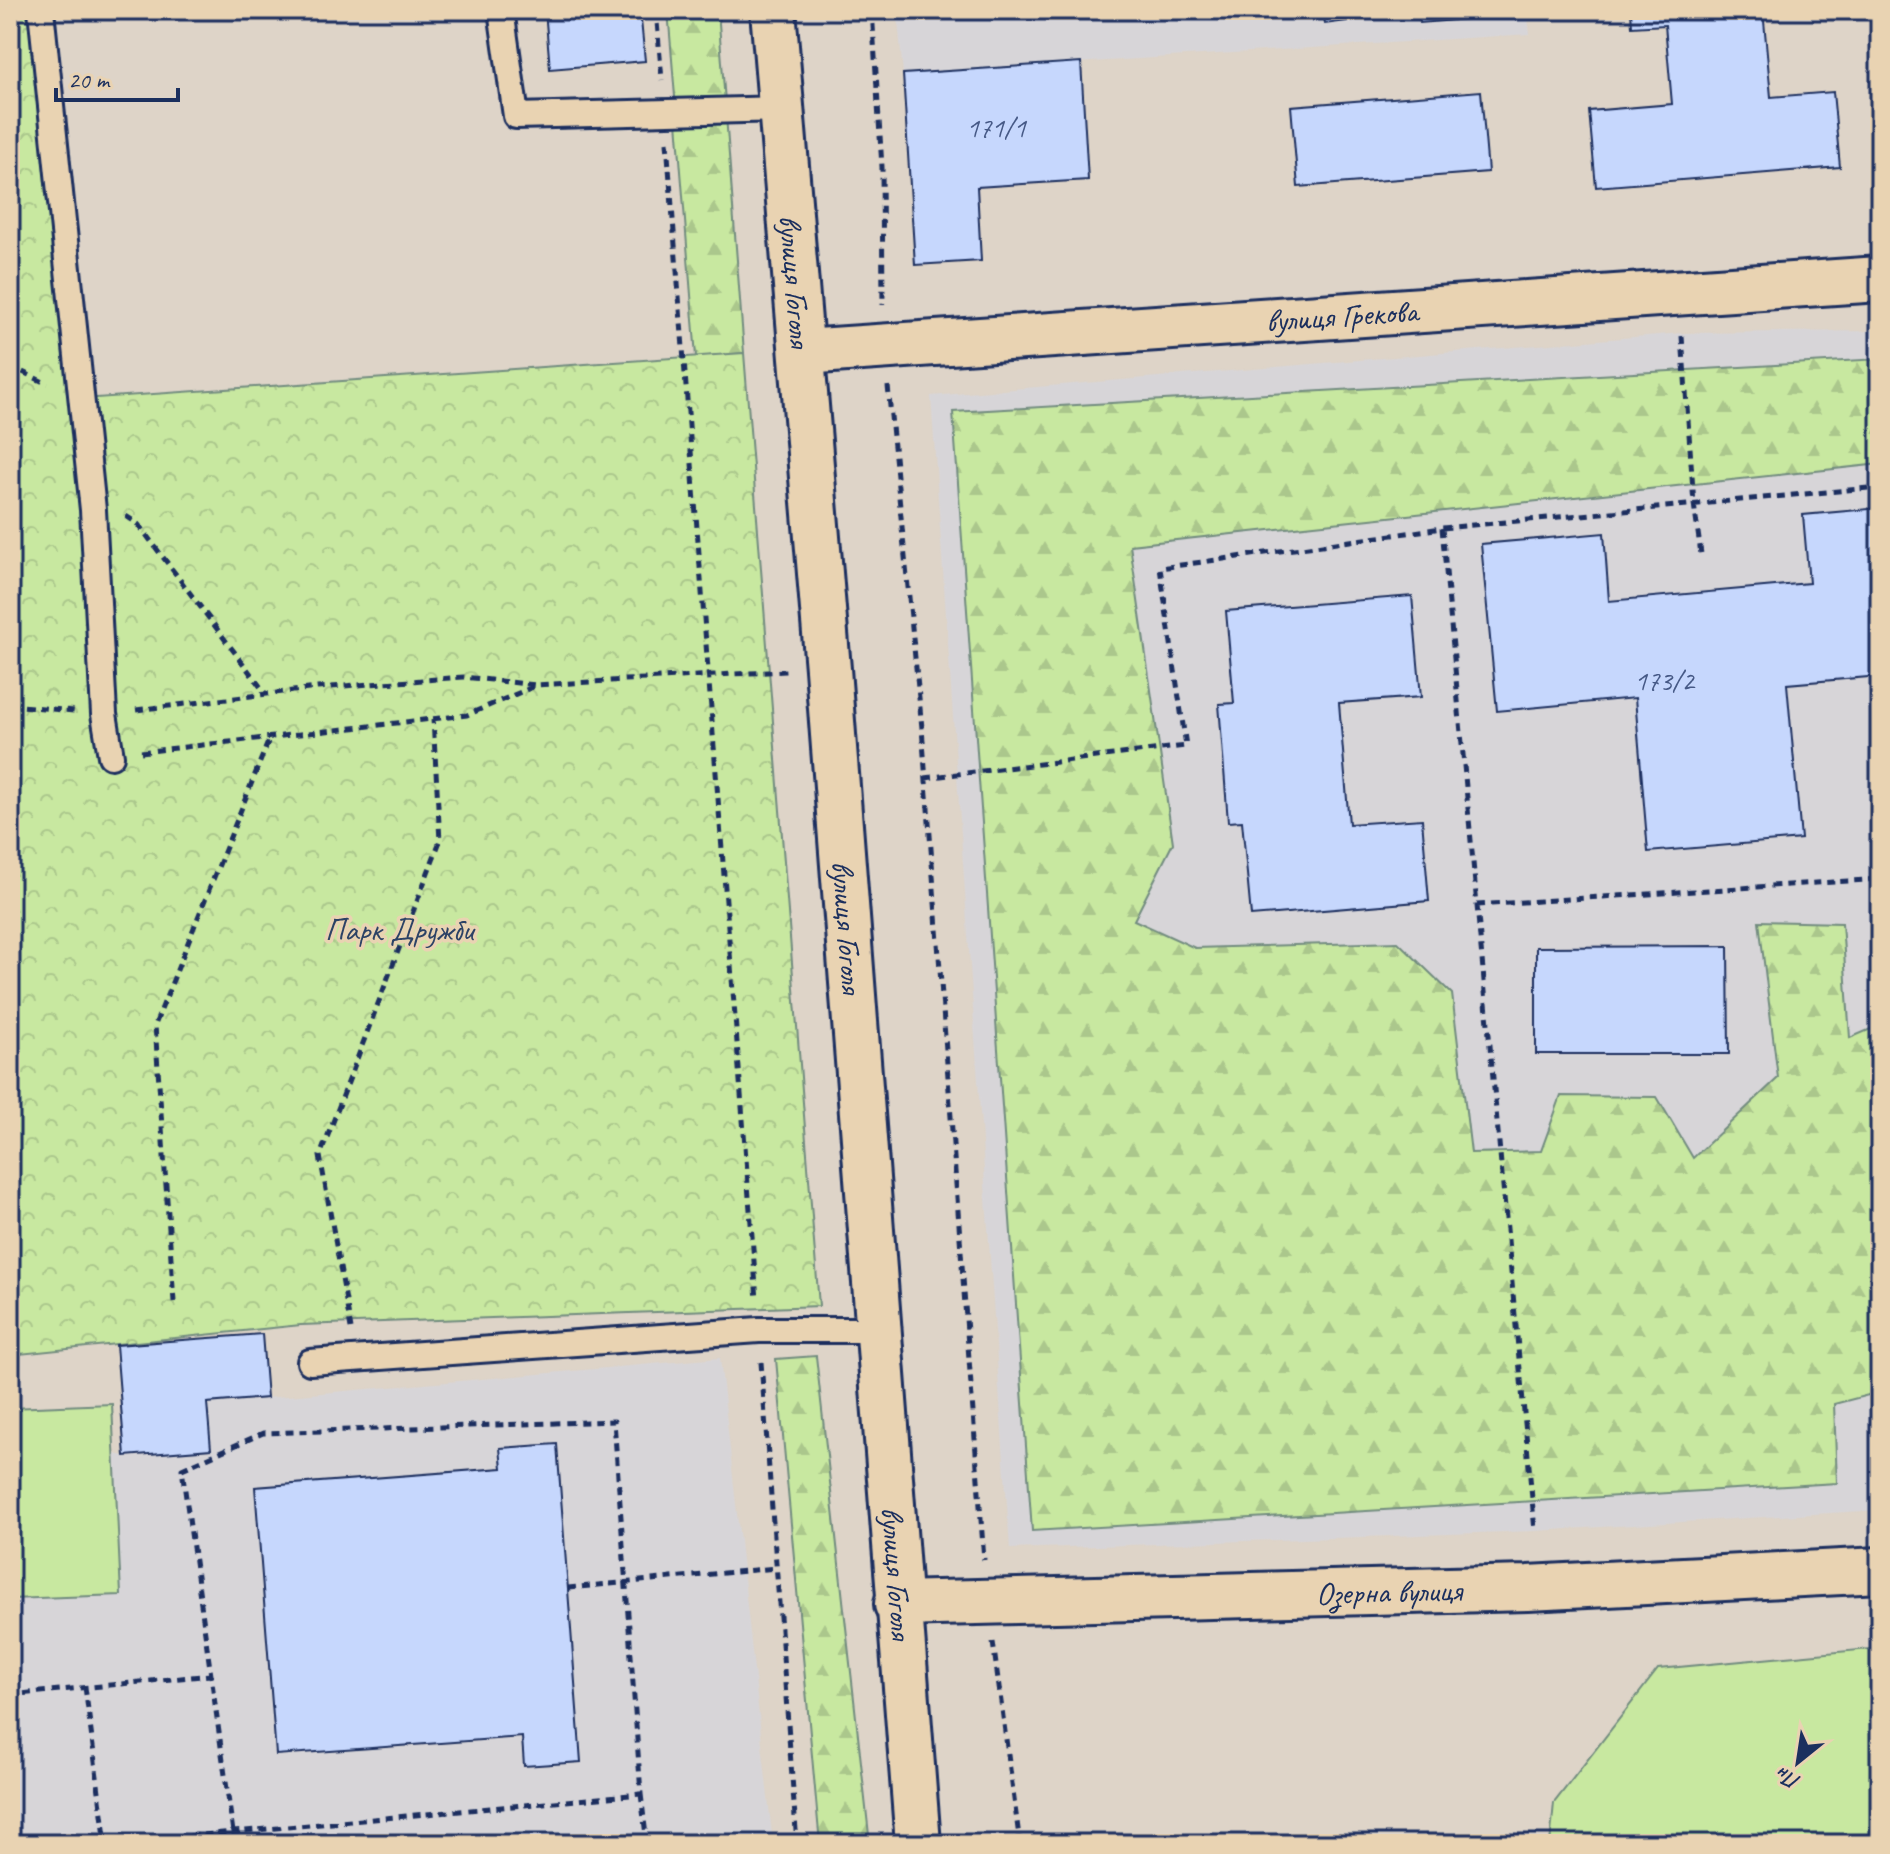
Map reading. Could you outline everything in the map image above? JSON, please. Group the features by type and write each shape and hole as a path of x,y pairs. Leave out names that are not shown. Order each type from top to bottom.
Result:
{"street":[{"name":"вулиця Гоголя","path":"773,10 803,352 897,1604 918,1844"},
{"name":"вулиця Грекова","path":"803,352 1880,279"},
{"name":"Озерна вулиця","path":"897,1604 1528,1588 1880,1570"}],"lane":[{"path":"41,10 91,495 104,714 111,756"},
{"path":"501,10 516,116 782,109"},
{"path":"310,1362 759,1330 877,1330"}],"path":[{"path":"656,10 797,1844"},
{"path":"872,10 882,167 884,348 925,778 988,1602 1020,1844"},
{"path":"1679,294 1694,504 1701,554"},
{"path":"925,778 1186,746 1160,568 1442,528 1880,487"},
{"path":"91,495 138,524 266,694"},
{"path":"1442,528 1535,1531"},
{"path":"10,705 104,714 266,694 464,677 536,685 828,669"},
{"path":"111,756 467,715 536,685"},
{"path":"357,1360 320,1156 440,841 433,719"},
{"path":"174,1302 155,1025 270,737"},
{"path":"1477,905 1880,879"},
{"path":"233,1832 182,1469 263,1433 614,1421 647,1844"},
{"path":"568,1588 776,1568"},
{"path":"10,1695 211,1675"},
{"path":"85,1687 106,1844 641,1794"}],"shaded area":[{"path":"897,10 1527,10 1530,34 903,74"},
{"path":"1880,331 1880,1510 1535,1531 1010,1549 931,396 1682,333"},
{"path":"720,1358 773,1844 10,1844 10,1408 112,1404 115,1454 125,1456 211,1449 207,1403"}],"green space":[{"name":"Парк Дружби","path":"10,10 37,10 82,399 744,353 819,1306 301,1325 10,1355"},
{"path":"668,10 718,10 744,353 696,357"},
{"path":"1880,359 1880,464 1130,545 1173,843 1134,920 1195,948 1398,942 1452,994 1471,1153 1541,1151 1561,1096 1657,1097 1693,1158 1778,1078 1759,921 1842,923 1850,1038 1880,1025 1880,1392 1834,1404 1837,1483 1032,1531 953,412"},
{"path":"816,1356 870,1844 820,1844 776,1359"},
{"path":"112,1404 121,1595 10,1599 10,1408"},
{"path":"1880,1648 1880,1844 1550,1844 1554,1803 1658,1669"}],"building":[{"path":"545,10 640,10 645,61 550,69"},
{"path":"1323,10 1385,10 1386,16 1325,24"},
{"path":"1418,10 1466,10 1467,19 1420,23"},
{"path":"1631,10 1763,10 1771,97 1833,92 1840,167 1596,187 1589,111 1672,104 1665,25 1632,27"},
{"path":"1081,62 1088,180 977,187 981,261 915,265 903,74"},
{"path":"1481,91 1488,172 1298,187 1291,106"},
{"path":"1880,508 1880,676 1787,684 1801,839 1648,852 1635,698 1497,711 1481,544 1604,533 1609,601 1809,583 1803,515"},
{"path":"1412,596 1421,697 1339,703 1349,824 1422,819 1429,901 1251,916 1242,821 1228,822 1219,704 1234,703 1226,611"},
{"path":"1728,946 1729,1054 1536,1054 1536,947"},
{"path":"262,1334 267,1398 207,1403 211,1449 125,1456 116,1345"},
{"path":"557,1444 581,1762 524,1766 522,1737 276,1755 255,1487 502,1468 500,1448"}]}
